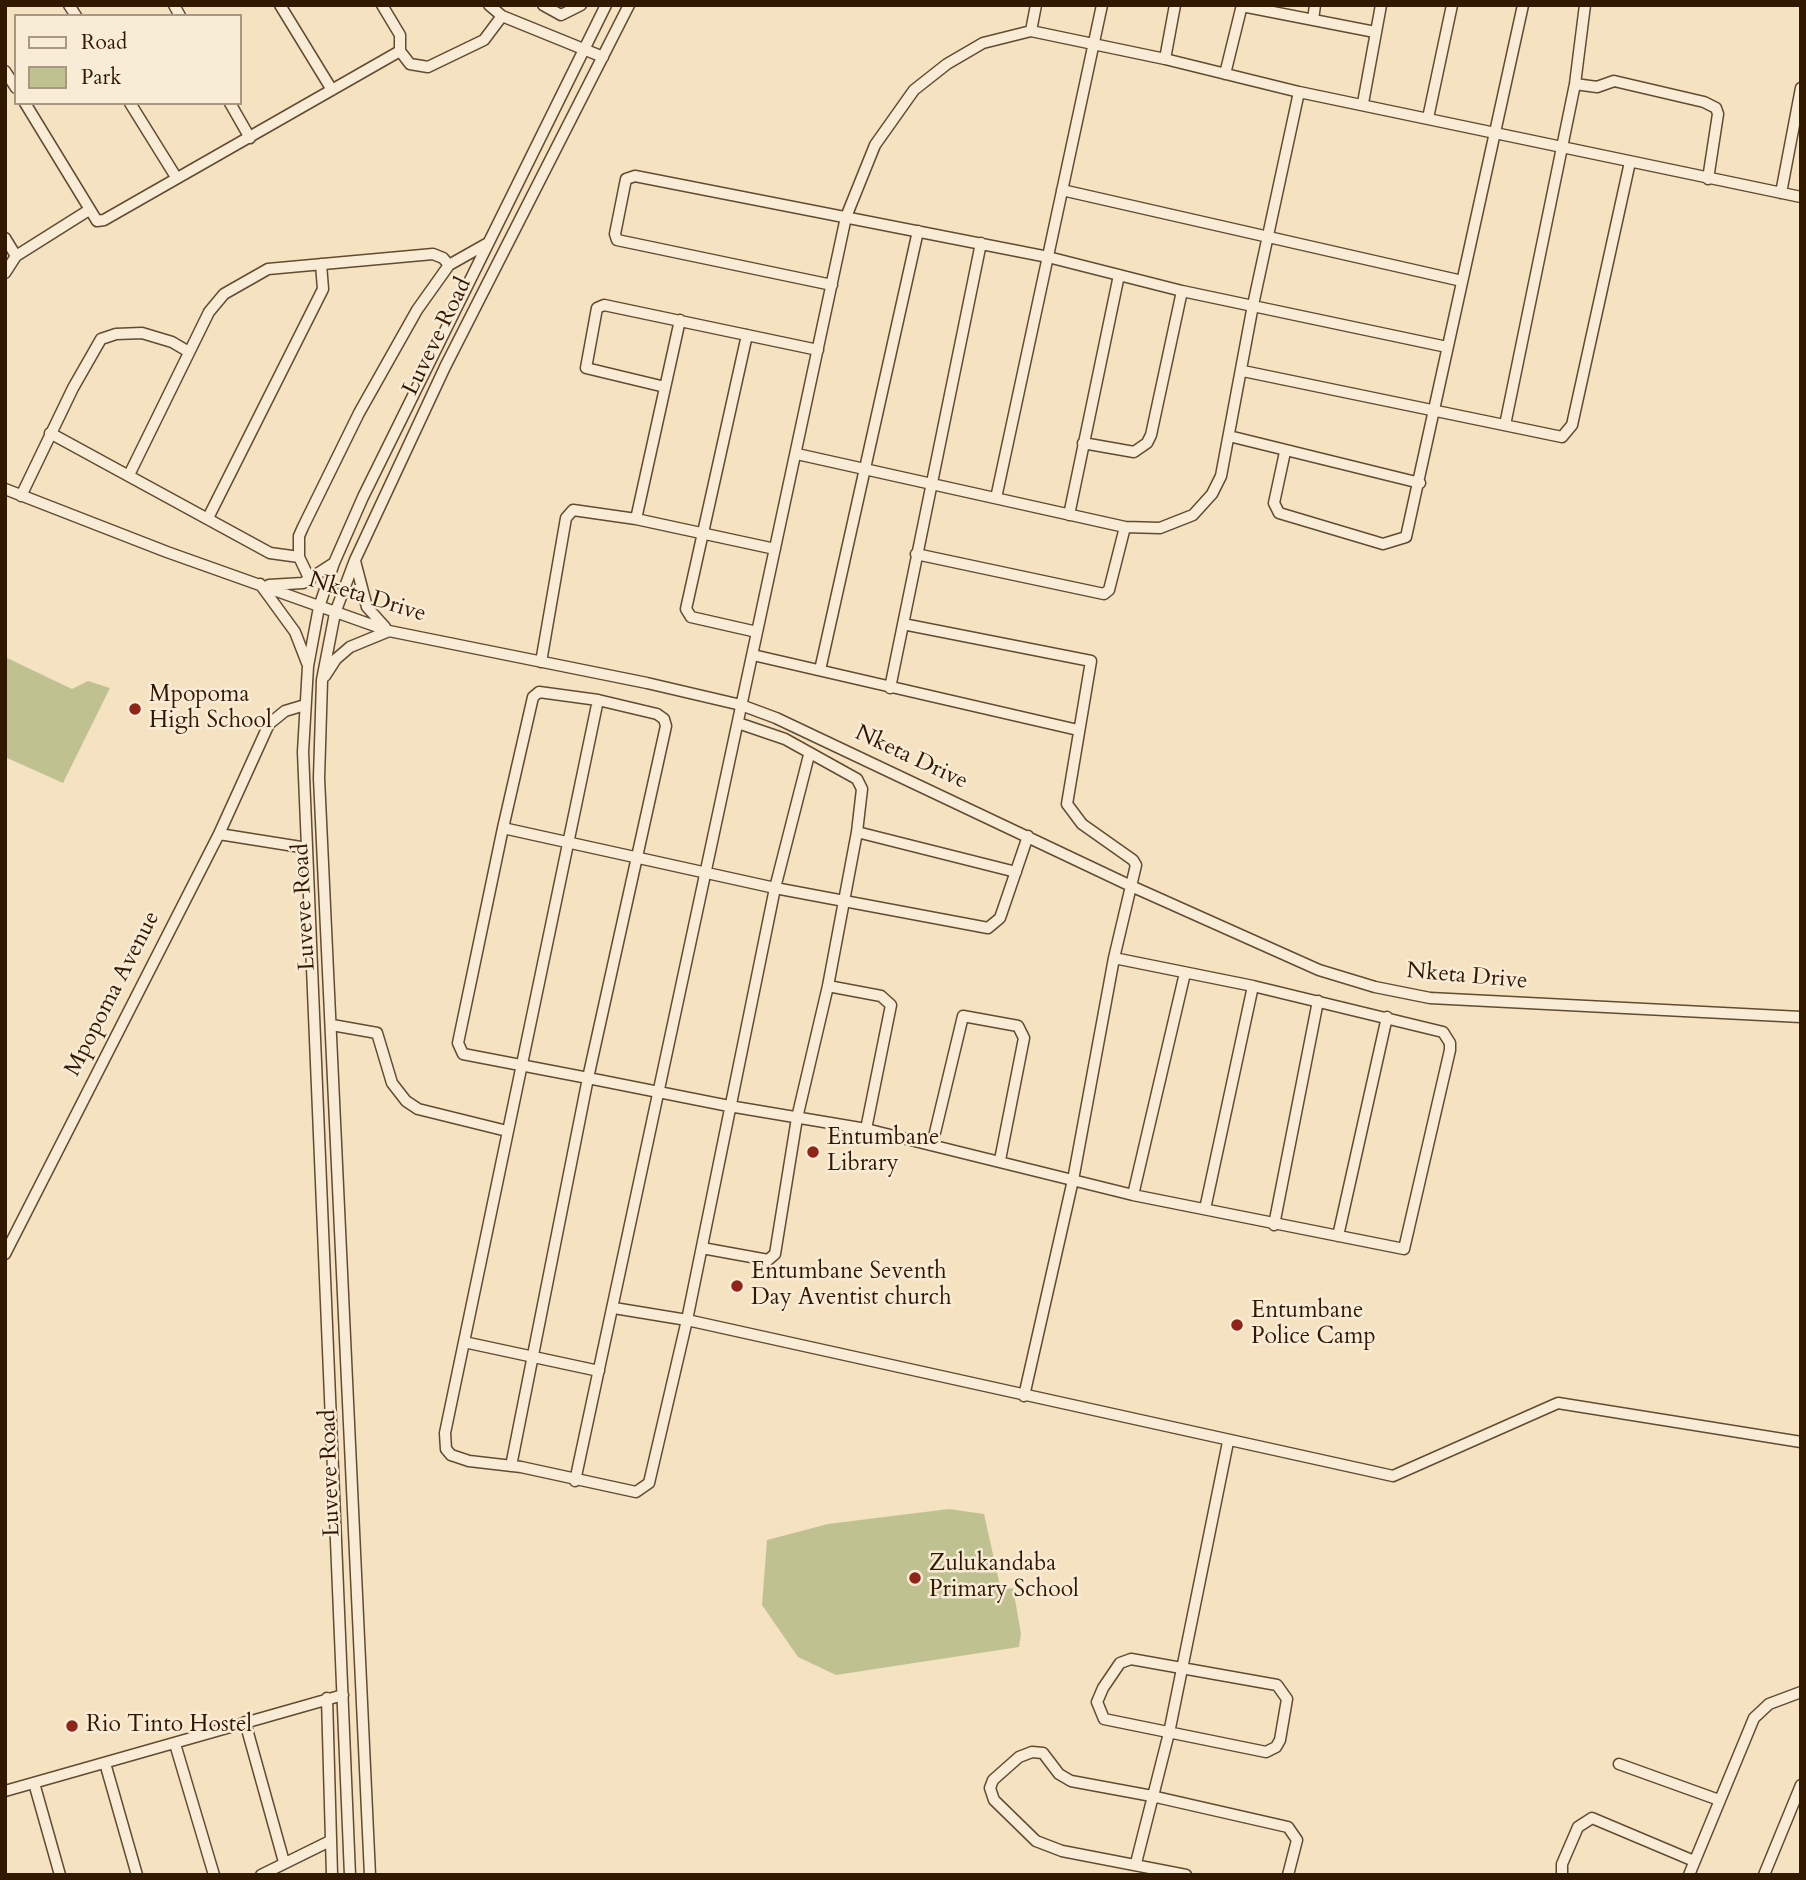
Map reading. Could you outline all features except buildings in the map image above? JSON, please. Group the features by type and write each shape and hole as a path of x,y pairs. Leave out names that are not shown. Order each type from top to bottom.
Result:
{"street":[{"path":"280,5 332,90"},
{"path":"382,5 400,35 400,51 410,64 428,67 484,40 502,16"},
{"path":"489,5 502,16 603,57"},
{"path":"543,5 561,15 581,5"},
{"name":"Luveve Road","path":"351,1875 303,752 308,666 319,607 334,563 363,497 606,5"},
{"name":"Luveve Road","path":"370,1875 319,779 322,680 335,613 355,560 445,367 629,5"},
{"path":"1031,31 1036,5"},
{"path":"996,498 1102,5"},
{"path":"1165,59 1175,5"},
{"path":"1312,20 1315,5"},
{"path":"1363,103 1381,5"},
{"path":"1428,118 1452,5"},
{"path":"1285,452 1274,503 1279,513 1383,544 1406,537 1523,5"},
{"path":"1505,425 1575,84 1586,5"},
{"path":"1225,74 1242,6 1376,32"},
{"path":"575,1480 846,217 854,191 876,145 914,90 947,64 983,43 1031,31 1165,59 1299,92 1363,103 1495,134 1801,197"},
{"path":"26,105 97,222 400,51"},
{"path":"1575,84 1597,87 1614,81 1704,102 1716,108 1718,114 1708,179"},
{"path":"1781,193 1801,88"},
{"path":"797,454 1125,527 1160,528 1194,515 1212,494 1221,476 1243,371 1253,304 1299,92"},
{"path":"132,105 176,177"},
{"path":"231,105 250,138"},
{"path":"1243,371 1435,413 1562,437 1570,428 1630,162"},
{"path":"832,285 621,242 615,238 626,179 635,176 981,243 1182,291 1447,346"},
{"path":"1062,190 1267,239 1462,281"},
{"path":"5,272 16,256 89,210"},
{"path":"820,670 918,232"},
{"path":"5,238 16,256"},
{"path":"310,580 299,557 299,536 359,413 417,310 449,265 488,243"},
{"path":"890,688 981,243"},
{"path":"129,475 209,312 224,293 268,270 433,254 443,258 449,265"},
{"path":"208,518 323,289 321,264"},
{"path":"1069,515 1119,275"},
{"path":"1083,443 1134,452 1147,443 1182,291"},
{"path":"665,387 586,368 596,311 604,304 818,350"},
{"path":"636,520 680,320"},
{"path":"21,496 50,433 101,339 116,334 142,333 172,342 189,352"},
{"path":"747,335 686,611 691,617 757,632"},
{"path":"50,433 278,556 299,557"},
{"path":"1229,436 1285,452 1420,483"},
{"name":"Nketa Drive","path":"5,489 335,613 390,631 741,705 776,718 1131,886 1319,970 1401,993 1430,998 1801,1017"},
{"path":"541,662 569,513 577,509 775,550"},
{"path":"916,554 1104,594 1109,590 1125,527"},
{"path":"322,680 342,653 390,631 367,607 355,560"},
{"path":"259,584 292,585 310,580 334,563"},
{"path":"259,584 295,632 308,666"},
{"path":"903,624 1089,659 1093,665 1078,730 1067,804 1082,824 1135,862 1114,958 1073,1180 1024,1396"},
{"path":"753,655 1078,730"},
{"path":"511,1466 588,1077 666,726 664,719 657,714 598,700 543,690 533,697 503,828 458,1050 470,1056 588,1077 659,1093 866,1129 1133,1195 1404,1249 1443,1086 1450,1050 1448,1037 1438,1028 1114,958"},
{"path":"598,700 444,1433 446,1449 451,1455 469,1461 511,1466 636,1492 649,1483 687,1320 775,888 809,755"},
{"name":"Mpopoma Avenue","path":"5,1254 219,834 269,724 285,711 305,705"},
{"path":"702,1248 768,1260 774,1258 797,1118 828,986 857,832 860,781 809,755 785,739 738,723"},
{"path":"503,828 706,870 775,888 988,928 998,921 1028,836"},
{"path":"857,832 1016,872"},
{"path":"219,834 307,848"},
{"path":"1133,1195 1185,973"},
{"path":"828,986 881,996 891,1005 866,1129"},
{"path":"1205,1209 1253,986"},
{"path":"1274,1225 1318,1001"},
{"path":"932,1145 963,1016 1018,1026 1024,1038 1000,1160"},
{"path":"1338,1236 1387,1017"},
{"path":"332,1025 377,1033 391,1083 406,1101 418,1109 507,1131"},
{"path":"614,1308 687,1320 1228,1442 1393,1476 1549,1407 1570,1403 1801,1442"},
{"path":"464,1342 599,1371"},
{"path":"1136,1863 1169,1733 1228,1442"},
{"path":"1124,1660 1146,1660 1276,1685 1287,1699 1283,1728 1276,1747 1266,1752 1169,1733 1104,1719 1097,1702 1103,1688 1124,1660"},
{"path":"1689,1875 1754,1718 1769,1704 1801,1692"},
{"path":"5,1791 343,1695"},
{"path":"327,1698 332,1875"},
{"path":"245,1722 284,1862"},
{"path":"175,1744 214,1875"},
{"path":"1186,1875 1062,1850 1036,1841 994,1800 990,1788 993,1780 1007,1764 1032,1752 1043,1753 1059,1774 1071,1781 1152,1796 1288,1827 1297,1840 1288,1875"},
{"path":"105,1763 136,1875"},
{"path":"1619,1764 1719,1800"},
{"path":"34,1783 60,1875"},
{"path":"1764,1875 1796,1812 1801,1786"},
{"path":"1562,1875 1562,1864 1577,1826 1592,1818 1694,1861"},
{"path":"261,1875 330,1841"}],"green space":[{"path":"5,657 72,689 88,681 110,688 63,783 5,757"},
{"path":"949,1509 984,1514 1001,1590 1013,1588 1021,1634 1019,1647 836,1675 798,1657 762,1605 767,1540 828,1524"}],"place":[{"name":"Mpopoma High School","path":"135,709"},
{"name":"Entumbane Library","path":"813,1152"},
{"name":"Entumbane Seventh Day Aventist church","path":"737,1286"},
{"name":"Entumbane Police Camp","path":"1237,1325"},
{"name":"Zulukandaba Primary School","path":"915,1578"},
{"name":"Rio Tinto Hostel","path":"72,1726"}]}
